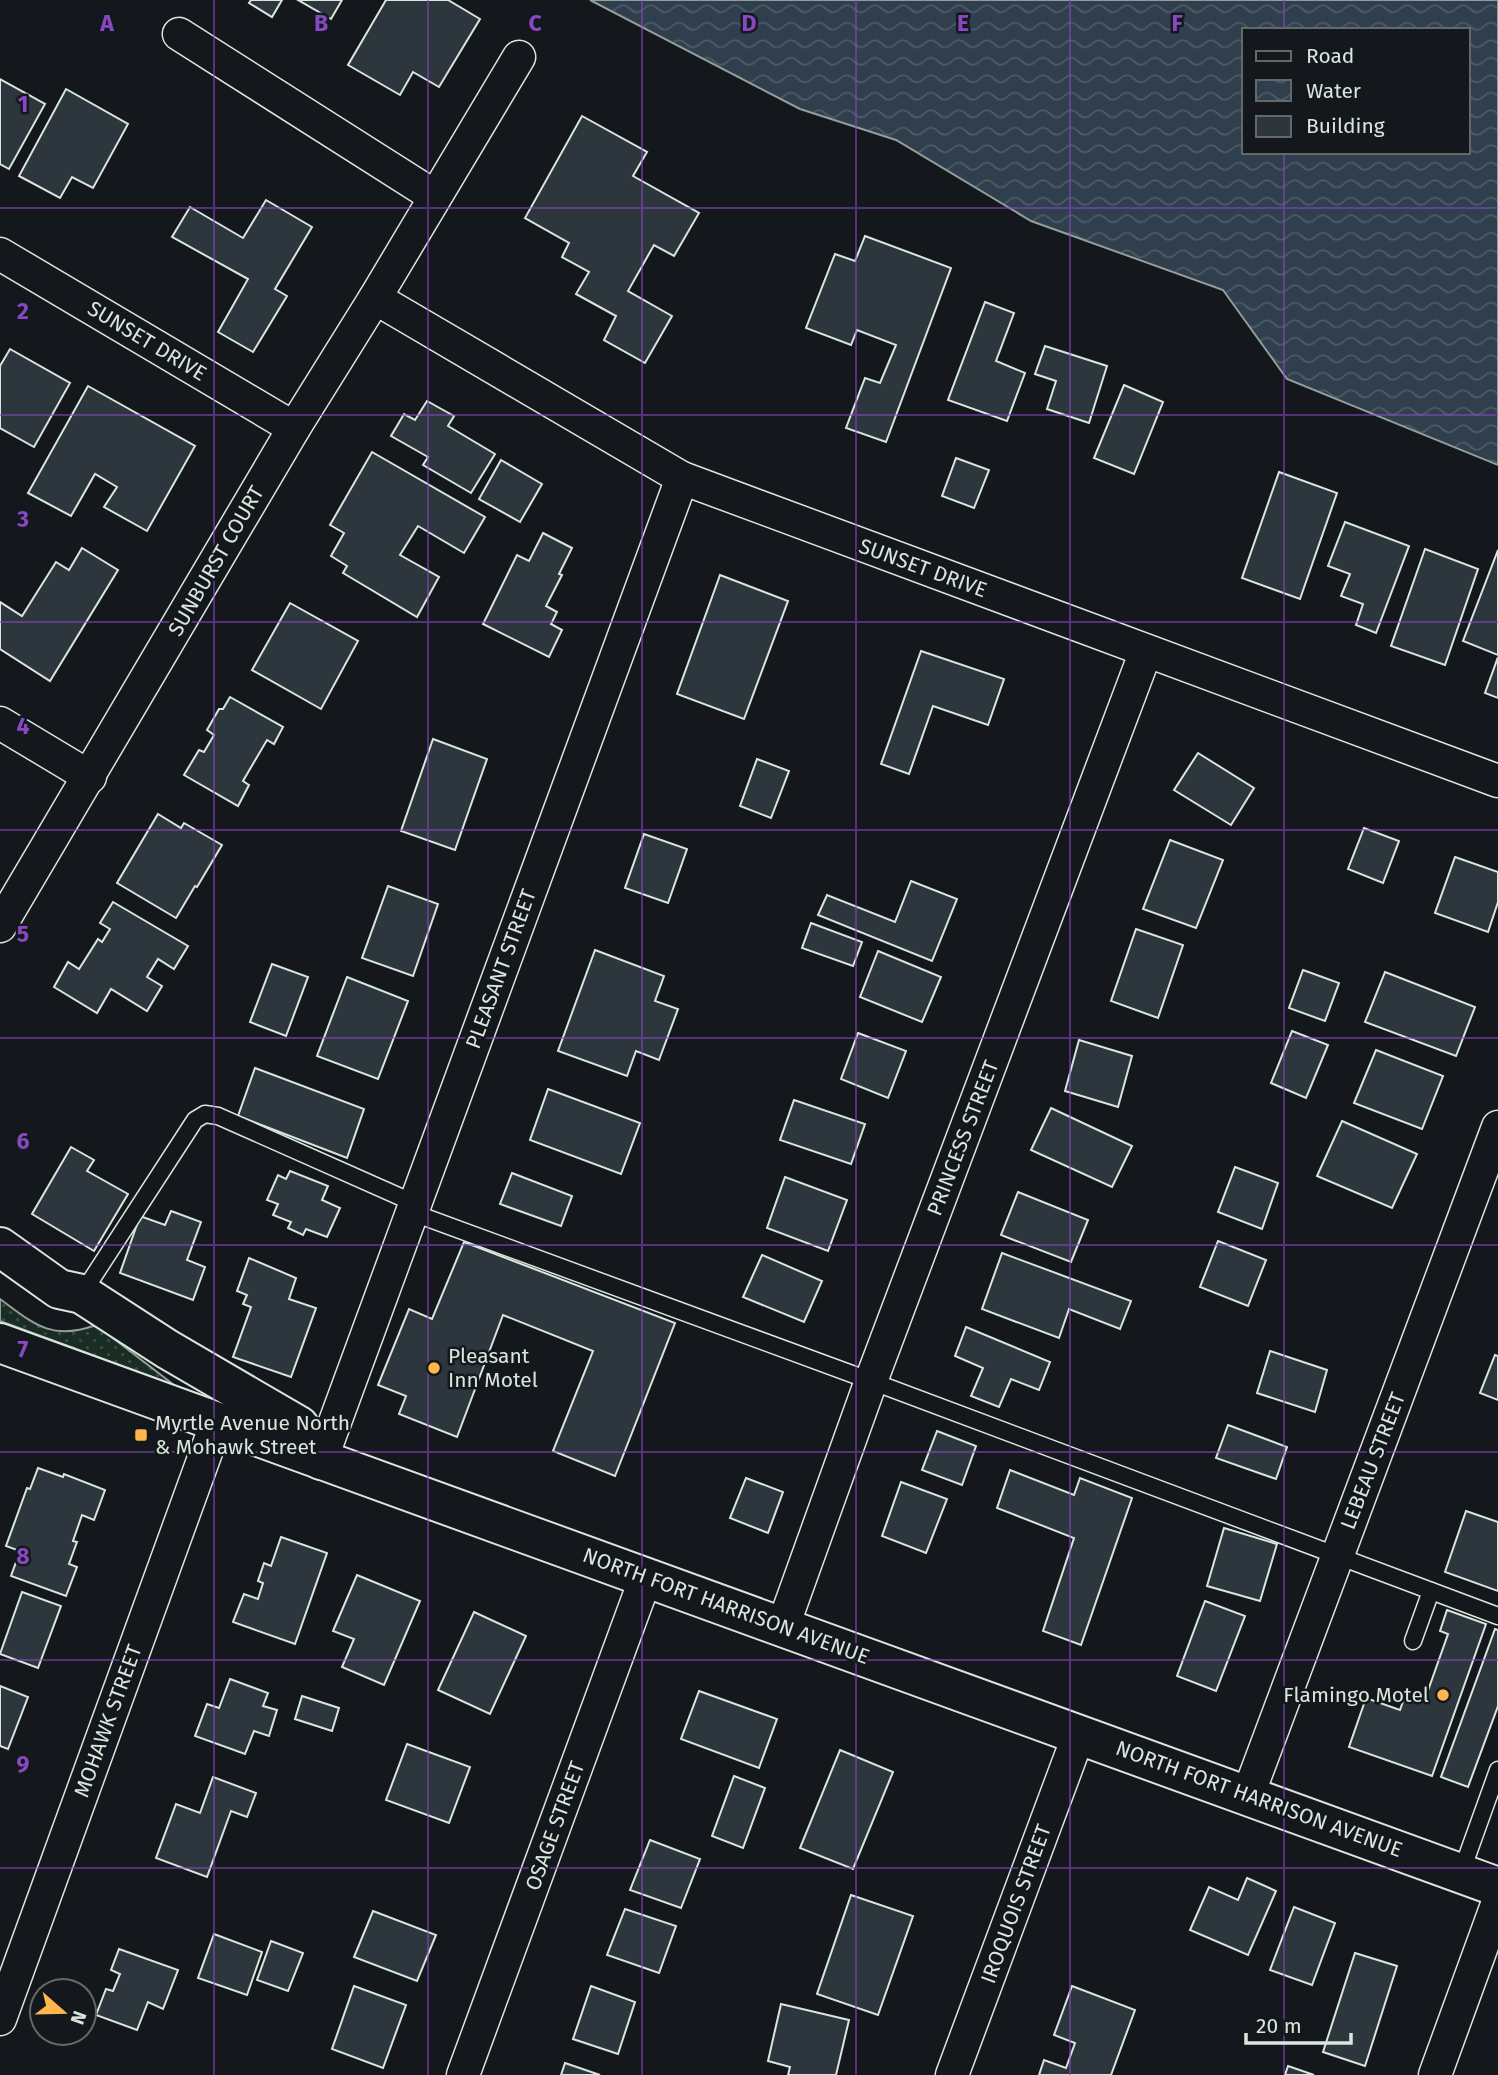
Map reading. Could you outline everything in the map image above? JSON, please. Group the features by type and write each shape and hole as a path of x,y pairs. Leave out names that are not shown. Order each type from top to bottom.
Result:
{"main road":[{"path":"0,1247 59,1289 82,1294 167,1349 299,1426 321,1461"},
{"name":"NORTH FORT HARRISON AVENUE","path":"0,1343 1498,1887"}],"street":[{"path":"180,33 434,196"},
{"name":"SUNBURST COURT","path":"0,926 294,428 519,57"},
{"name":"SUNSET DRIVE","path":"0,254 294,428"},
{"name":"SUNSET DRIVE","path":"374,299 682,478 1498,781"},
{"name":"PLEASANT STREET","path":"321,1461 682,478"},
{"name":"PRINCESS STREET","path":"783,1626 1146,651"},
{"path":"0,723 90,777"},
{"name":"LEBEAU STREET","path":"1248,1795 1498,1127"},
{"name":"MOHAWK STREET","path":"0,2019 217,1423"},
{"name":"OSAGE STREET","path":"463,2075 646,1577"},
{"name":"IROQUOIS STREET","path":"952,2075 1079,1734"},
{"path":"1435,2075 1498,1902"}],"lane":[{"path":"82,1294 195,1120 205,1114 218,1116 413,1208 1498,1616"},
{"path":"1413,1641 1431,1591"},
{"path":"1460,1873 1498,1770"}],"green space":[{"path":"0,1299 34,1323 56,1331 81,1330 96,1325 174,1385 0,1321"}],"water":[{"path":"590,0 1498,0 1498,465 1287,379 1223,290 1031,221 896,140 800,109"}],"building":[{"path":"251,0 282,0 272,17 249,3"},
{"path":"298,0 342,0 331,19"},
{"path":"386,0 448,0 480,19 439,87 413,72 400,95 348,65"},
{"path":"0,79 45,104 9,169 0,164"},
{"path":"66,89 128,124 93,188 72,177 60,198 19,176"},
{"path":"582,116 647,152 633,176 699,213 674,256 654,245 628,291 672,316 645,363 604,340 616,316 576,294 589,272 562,257 569,243 525,218"},
{"path":"266,200 312,227 275,289 287,296 253,352 218,332 248,279 172,237 190,207 243,238"},
{"path":"865,236 951,268 886,442 846,428 865,378 880,383 896,345 857,330 851,345 806,328 835,254 855,261"},
{"path":"985,302 1014,313 996,361 1025,373 1007,421 948,400"},
{"path":"1045,346 1107,366 1089,423 1047,409 1056,381 1035,374"},
{"path":"10,349 70,383 34,447 0,428 0,366"},
{"path":"1124,385 1163,402 1134,474 1094,458"},
{"path":"88,386 195,446 147,531 104,507 117,487 95,474 71,516 28,493"},
{"path":"427,401 454,416 448,426 495,454 471,493 423,465 428,457 391,436 404,414 415,420"},
{"path":"372,452 485,517 464,553 418,526 400,555 439,577 417,617 343,573 347,566 331,556 344,533 330,525"},
{"path":"956,458 989,470 974,508 942,496"},
{"path":"501,460 542,484 520,522 479,499"},
{"path":"1279,472 1337,493 1300,599 1242,578"},
{"path":"1345,522 1409,546 1376,633 1356,625 1363,604 1341,596 1350,574 1328,566"},
{"path":"543,533 572,548 546,606 557,612 551,624 562,630 549,657 483,624 517,555 529,561"},
{"path":"82,548 118,570 50,681 0,649 0,602 22,616 56,562 69,570"},
{"path":"1425,549 1478,569 1445,665 1391,646"},
{"path":"1498,550 1498,655 1463,641"},
{"path":"720,575 788,601 744,719 677,694"},
{"path":"290,603 358,641 321,709 252,670"},
{"path":"921,651 1004,679 988,725 933,706 909,774 881,764"},
{"path":"1498,657 1498,698 1485,693"},
{"path":"230,697 283,727 274,744 267,740 243,781 249,785 238,806 184,775 199,750 204,752 214,735 207,730 219,709 223,709"},
{"path":"433,739 487,759 455,850 401,831"},
{"path":"1198,753 1254,788 1231,825 1174,790"},
{"path":"757,759 789,771 771,818 740,806"},
{"path":"158,814 181,828 184,823 222,845 176,918 117,883"},
{"path":"1364,828 1399,841 1383,883 1348,869"},
{"path":"644,834 687,849 668,903 625,888"},
{"path":"1170,840 1223,860 1196,928 1143,909"},
{"path":"1455,857 1498,872 1498,902 1488,932 1435,913"},
{"path":"911,881 957,899 932,961 818,915 827,895 895,922"},
{"path":"388,886 438,904 413,976 362,958"},
{"path":"113,902 188,946 174,969 158,959 147,977 162,986 147,1011 111,989 97,1013 54,987 68,962 79,969 98,939 102,942 110,929 100,923"},
{"path":"811,923 862,942 853,966 802,948"},
{"path":"1136,929 1183,945 1158,1018 1111,1001"},
{"path":"595,950 664,976 655,1001 678,1009 659,1060 636,1051 627,1076 558,1051"},
{"path":"878,951 941,977 922,1022 860,997"},
{"path":"272,964 308,977 286,1036 250,1022"},
{"path":"1303,970 1339,983 1325,1021 1289,1008"},
{"path":"1385,972 1475,1007 1456,1056 1365,1022"},
{"path":"347,977 408,1001 378,1079 317,1056"},
{"path":"1292,1031 1328,1045 1306,1098 1271,1083"},
{"path":"858,1033 906,1051 888,1098 841,1079"},
{"path":"1079,1040 1132,1056 1118,1107 1065,1091"},
{"path":"1376,1050 1443,1076 1422,1129 1354,1103"},
{"path":"255,1068 364,1109 347,1158 238,1116"},
{"path":"548,1089 640,1123 621,1174 530,1140"},
{"path":"794,1100 865,1124 851,1164 780,1140"},
{"path":"1051,1108 1132,1146 1112,1187 1031,1150"},
{"path":"1342,1121 1417,1154 1392,1208 1317,1176"},
{"path":"71,1147 94,1160 87,1171 128,1194 94,1251 32,1214"},
{"path":"1235,1167 1278,1183 1262,1229 1218,1212"},
{"path":"290,1171 328,1186 322,1200 340,1208 327,1237 306,1229 303,1235 288,1228 291,1222 273,1215 278,1204 267,1200 278,1175 286,1179"},
{"path":"512,1173 572,1196 561,1226 500,1204"},
{"path":"785,1177 847,1200 828,1251 767,1228"},
{"path":"1018,1192 1088,1220 1071,1262 1001,1235"},
{"path":"171,1211 201,1222 187,1260 205,1267 193,1300 120,1273 140,1216 165,1225"},
{"path":"1218,1241 1266,1260 1248,1306 1200,1287"},
{"name":"Pleasant Inn Motel","path":"464,1242 675,1323 615,1476 553,1451 593,1351 503,1315 457,1437 399,1414 406,1396 378,1385 409,1309 432,1319"},
{"path":"1002,1253 1131,1301 1120,1329 1069,1309 1059,1338 982,1309"},
{"path":"762,1255 822,1281 804,1322 743,1297"},
{"path":"249,1258 296,1278 289,1299 316,1308 291,1377 233,1357 251,1307 243,1304 247,1295 237,1291"},
{"path":"966,1327 1050,1362 1039,1390 1011,1379 999,1407 971,1396 983,1368 955,1356"},
{"path":"1270,1351 1327,1370 1315,1412 1257,1393"},
{"path":"1495,1355 1498,1356 1498,1400 1480,1393"},
{"path":"1228,1425 1287,1447 1276,1479 1216,1458"},
{"path":"937,1431 976,1446 962,1485 922,1470"},
{"path":"38,1468 63,1477 64,1474 105,1490 94,1520 82,1515 69,1564 77,1567 66,1596 11,1576 20,1551 6,1546 27,1488 30,1489"},
{"path":"1010,1470 1074,1495 1080,1478 1132,1498 1081,1645 1043,1631 1074,1538 997,1508"},
{"path":"746,1478 783,1492 768,1533 730,1518"},
{"path":"901,1482 947,1499 926,1553 882,1536"},
{"path":"1466,1511 1498,1522 1498,1591 1445,1572"},
{"path":"1224,1528 1277,1544 1260,1601 1207,1586"},
{"path":"281,1537 327,1553 295,1644 233,1622 244,1594 258,1599 263,1583 258,1581 264,1563 271,1566"},
{"path":"357,1575 420,1601 384,1685 342,1667 354,1639 333,1631"},
{"path":"22,1592 61,1606 38,1668 0,1654"},
{"path":"1205,1601 1245,1616 1216,1691 1177,1676"},
{"name":"Flamingo Motel","path":"1447,1610 1486,1624 1432,1776 1349,1747 1366,1698 1400,1710 1406,1693 1425,1699 1448,1634 1440,1631"},
{"path":"474,1612 526,1636 490,1714 438,1690"},
{"path":"1495,1629 1498,1630 1498,1706 1468,1787 1441,1777"},
{"path":"230,1679 268,1693 263,1706 277,1710 269,1736 254,1731 245,1754 195,1736 207,1704 219,1708"},
{"path":"0,1686 28,1697 8,1749 0,1746"},
{"path":"699,1691 777,1719 759,1768 681,1739"},
{"path":"302,1696 339,1708 332,1731 295,1719"},
{"path":"407,1744 470,1767 449,1823 386,1800"},
{"path":"840,1750 893,1772 853,1869 800,1848"},
{"path":"734,1776 765,1788 743,1848 712,1836"},
{"path":"213,1777 256,1793 247,1817 231,1811 207,1877 156,1858 176,1804 200,1813"},
{"path":"650,1840 700,1859 681,1908 630,1890"},
{"path":"1247,1878 1276,1891 1248,1955 1190,1930 1209,1887 1238,1900"},
{"path":"851,1895 913,1916 878,2015 817,1994"},
{"path":"1294,1907 1335,1923 1312,1985 1270,1970"},
{"path":"625,1909 676,1926 659,1973 607,1955"},
{"path":"373,1911 436,1935 417,1981 354,1957"},
{"path":"214,1934 262,1952 247,1995 198,1978"},
{"path":"271,1941 303,1953 288,1991 257,1980"},
{"path":"119,1949 178,1970 163,2009 148,2002 137,2030 98,2016 106,1989 113,1991 120,1974 111,1970"},
{"path":"1355,1953 1397,1966 1365,2066 1323,2052"},
{"path":"354,1986 406,2005 383,2068 332,2049"},
{"path":"591,1986 635,2002 618,2054 573,2039"},
{"path":"1072,1986 1135,2010 1111,2075 1039,2075 1044,2060 1066,2068 1075,2043 1054,2035"},
{"path":"781,2004 849,2020 836,2075 788,2075 790,2067 768,2061"},
{"path":"565,2063 600,2075 561,2075"},
{"path":"1288,2066 1314,2075 1285,2075"}],"place":[{"name":"Pleasant Inn Motel","path":"434,1368"},
{"name":"Myrtle Avenue North & Mohawk Street","path":"141,1435"},
{"name":"Flamingo Motel","path":"1443,1695"}]}
